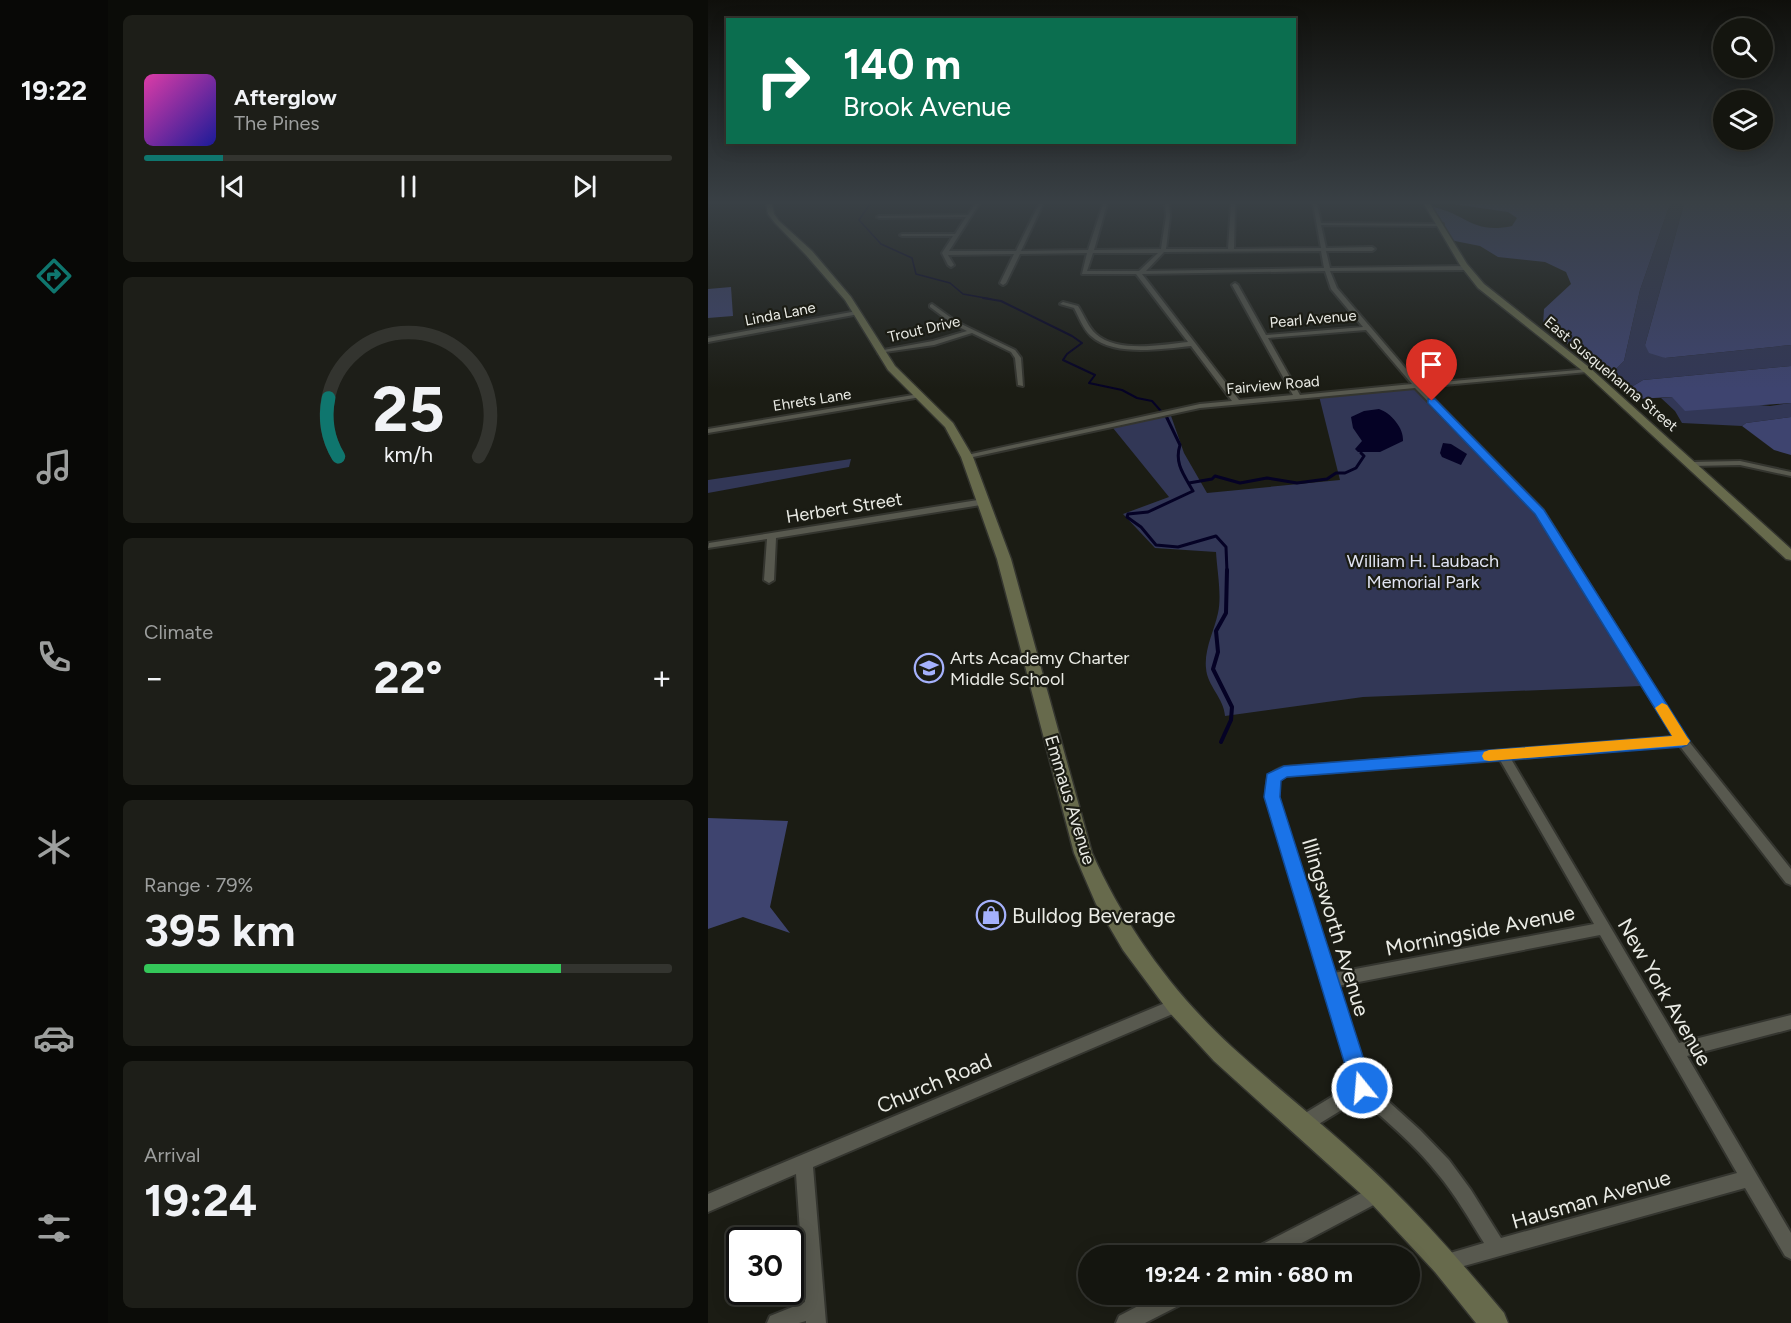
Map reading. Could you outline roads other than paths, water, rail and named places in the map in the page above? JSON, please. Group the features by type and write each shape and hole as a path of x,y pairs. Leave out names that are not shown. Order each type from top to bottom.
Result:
{"main road":[{"name":"Emmaus Avenue","path":"820,266 857,313 891,368 950,425 967,457 1004,559 1083,854 1103,898 1130,944 1177,1005 1222,1053 1379,1193 1444,1263 1494,1323"},
{"name":"East Susquehanna Street","path":"1466,268 1481,286 1587,370 1791,556"}],"street":[{"path":"1002,284 1011,266"},
{"path":"1086,266 1084,273 1466,268"},
{"path":"1141,272 1148,266"},
{"path":"1326,266 1333,287 1417,386 1540,512 1682,741 1791,879"},
{"path":"1141,272 1140,274 1236,401"},
{"path":"1234,285 1298,396"},
{"path":"1063,304 1076,307 1092,334 1108,343 1138,348 1192,344"},
{"path":"932,306 955,322 1015,353 1018,358 1021,385"},
{"name":"Linda Lane","path":"708,340 857,313"},
{"name":"Pearl Avenue","path":"1263,337 1367,328"},
{"name":"Trout Drive","path":"880,352 934,343 973,331"},
{"name":"Fairview Road","path":"967,457 1168,412 1236,401 1587,370"},
{"name":"Ehrets Lane","path":"708,431 919,396"},
{"path":"1692,464 1733,462 1791,474"},
{"name":"Herbert Street","path":"709,546 984,502"},
{"path":"769,580 772,537"},
{"path":"1503,755 1682,741"},
{"name":"Illingsworth Avenue","path":"1362,1088 1272,797 1273,778 1284,772 1503,755"},
{"name":"New York Avenue","path":"1503,755 1791,1250"},
{"name":"Morningside Avenue","path":"1329,981 1604,928"},
{"name":"Church Road","path":"708,1203 1177,1005"},
{"path":"1676,1051 1791,1022"},
{"path":"1302,1124 1362,1088 1416,1138 1442,1166 1472,1206 1497,1248"},
{"path":"777,1323 802,1312 816,1317 804,1162"},
{"name":"Hausman Avenue","path":"1444,1263 1749,1178"},
{"path":"1278,1245 1379,1193"},
{"path":"1125,1323 1160,1305"}],"waterway":[{"path":"914,266 916,274 950,283 963,294 991,299"},
{"path":"983,298 1001,301 1072,336 1082,343 1067,354 1063,360 1095,375 1089,383 1122,390 1137,398 1152,401 1168,419"},
{"path":"1167,418 1180,445 1178,458 1181,469 1193,491 1148,512 1128,514 1127,517 1141,527 1156,545 1178,547 1216,536 1226,547 1227,571"},
{"path":"1189,483 1212,479 1215,476 1240,483 1267,478 1297,483 1327,479 1336,473 1345,473 1356,468 1364,456 1361,453"},
{"path":"1221,742 1231,720 1232,707 1213,669 1218,652 1216,631 1226,613 1227,571"}],"place":[{"name":"Arts Academy Charter Middle School","path":"929,668"},
{"name":"Bulldog Beverage","path":"991,915"}],"park label":[{"name":"William H. Laubach Memorial Park","path":"1423,571"}]}
